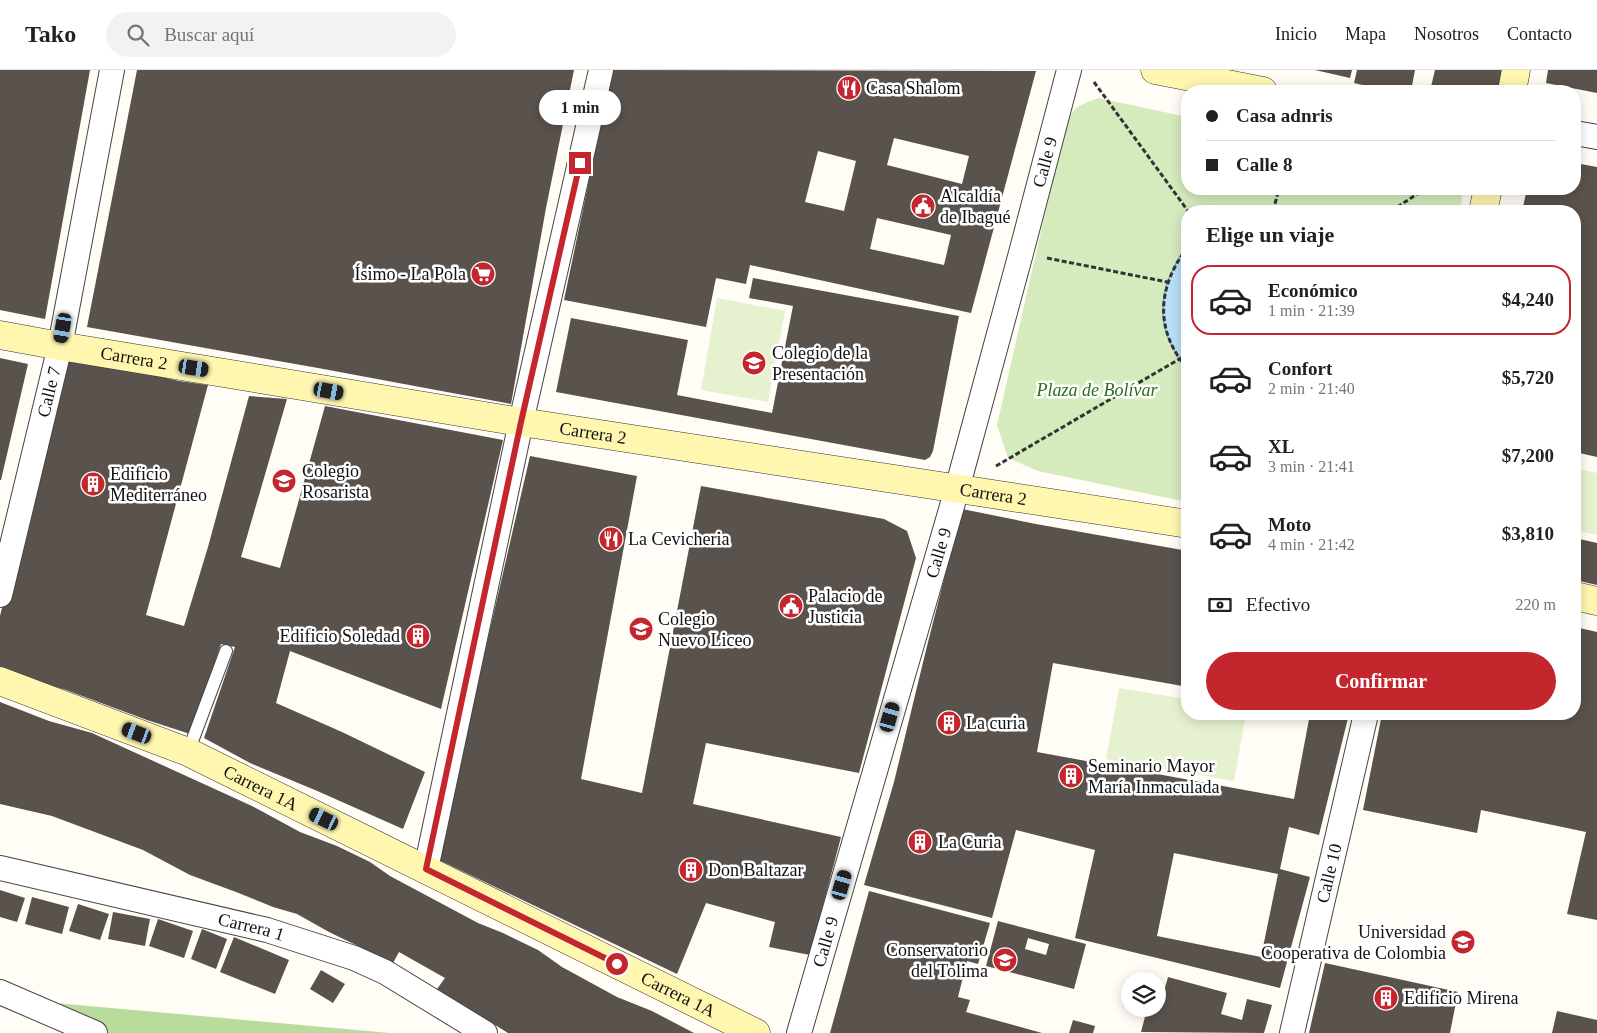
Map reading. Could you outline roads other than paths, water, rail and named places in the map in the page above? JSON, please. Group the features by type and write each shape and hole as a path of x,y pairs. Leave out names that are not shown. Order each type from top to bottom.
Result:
{"main road":[{"path":"1155,70 1232,85"},
{"path":"1513,85 1516,70"},
{"name":"Carrera 2","path":"0,335 521,422 1181,523"},
{"path":"1581,597 1597,601"},
{"name":"Carrera 1A","path":"0,681 188,752 756,1033"}],"street":[{"name":"Calle 7","path":"0,595 60,346 112,70"},
{"path":"426,869 521,422 601,70"},
{"name":"Calle 9","path":"799,1033 957,489 1021,253 1080,74"},
{"path":"1581,134 1597,137"},
{"name":"Calle 10","path":"1292,1033 1365,720"},
{"name":"Carrera 1","path":"0,868 267,930 354,958 385,972 485,1033"},
{"path":"0,992 95,1033"}],"lane":[{"path":"188,752 226,651"}],"water":[{"path":"1181,255 1181,358 1179,359 1168,338 1164,323 1163,300 1169,277"}],"place":[{"name":"Casa Shalom","path":"849,88"},
{"name":"Alcaldía de Ibagué","path":"923,206"},
{"name":"Ísimo - La Pola","path":"483,274"},
{"name":"Colegio de la Presentación","path":"754,363"},
{"name":"Colegio Rosarista","path":"284,481"},
{"name":"Edificio Mediterráneo","path":"93,484"},
{"name":"La Cevicheria","path":"611,539"},
{"name":"Palacio de Justicia","path":"791,606"},
{"name":"Colegio Nuevo Liceo","path":"641,629"},
{"name":"Edificio Soledad","path":"418,636"},
{"name":"La curia","path":"949,723"},
{"name":"Seminario Mayor María Inmaculada","path":"1071,776"},
{"name":"La Curia","path":"920,842"},
{"name":"Don Baltazar","path":"691,870"},
{"name":"Universidad Cooperativa de Colombia","path":"1463,942"},
{"name":"Conservatorio del Tolima","path":"1005,960"},
{"name":"Edificio Mirena","path":"1386,998"}],"park label":[{"name":"Plaza de Bolívar","path":"1097,390"}]}
